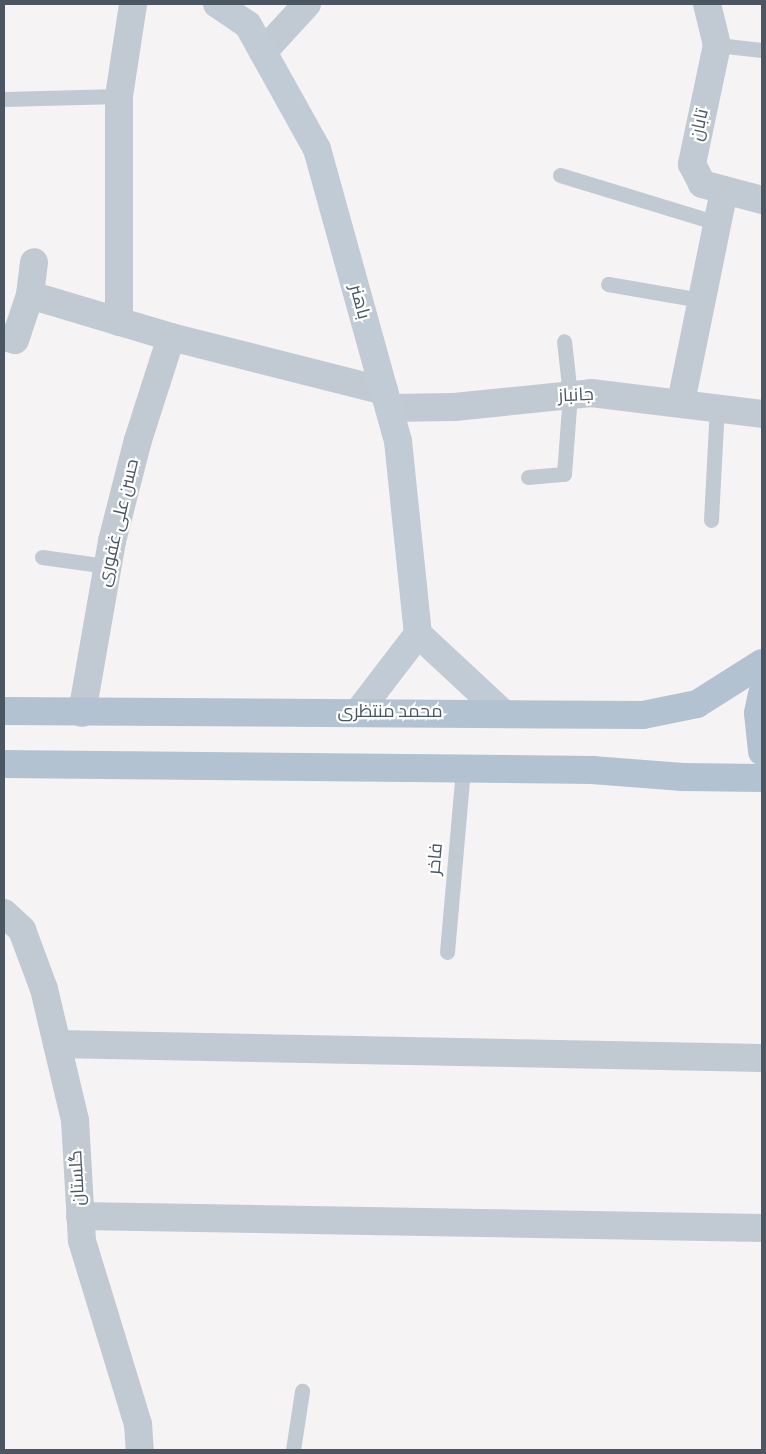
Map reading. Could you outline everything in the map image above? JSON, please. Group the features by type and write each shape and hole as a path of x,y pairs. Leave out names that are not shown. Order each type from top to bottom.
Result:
{"main road":[{"name":"محمد منتظری","path":"4,711 82,713 359,712 643,715 698,704 762,663"},
{"path":"762,694 758,713 762,752"},
{"path":"4,764 463,770 762,778"}],"street":[{"path":"120,322 119,96 133,4"},
{"name":"باهنر","path":"216,4 248,25 317,149 398,441 418,634"},
{"path":"263,52 307,4"},
{"name":"تابان","path":"707,4 717,45 692,164 702,184 762,200"},
{"path":"681,402 724,190"},
{"path":"4,337 15,340 30,295 34,262"},
{"name":"جانباز","path":"30,295 386,400 454,407 591,393 717,406 762,414"},
{"name":"حسن علی غفوری","path":"82,713 108,566 138,440 172,337"},
{"path":"359,712 418,634 504,714"},
{"name":"گلستان","path":"4,913 22,930 44,989 75,1120 82,1240 138,1424 140,1450"},
{"path":"56,1044 762,1058"},
{"path":"80,1216 762,1228"}],"lane":[{"path":"717,45 762,50"},
{"path":"4,99 119,96"},
{"path":"560,175 717,223"},
{"path":"608,284 701,300"},
{"path":"528,477 564,474 570,395 564,341"},
{"path":"711,520 717,406"},
{"path":"42,557 108,566"},
{"name":"فاخر","path":"447,952 463,770"},
{"path":"293,1450 302,1391"}]}
